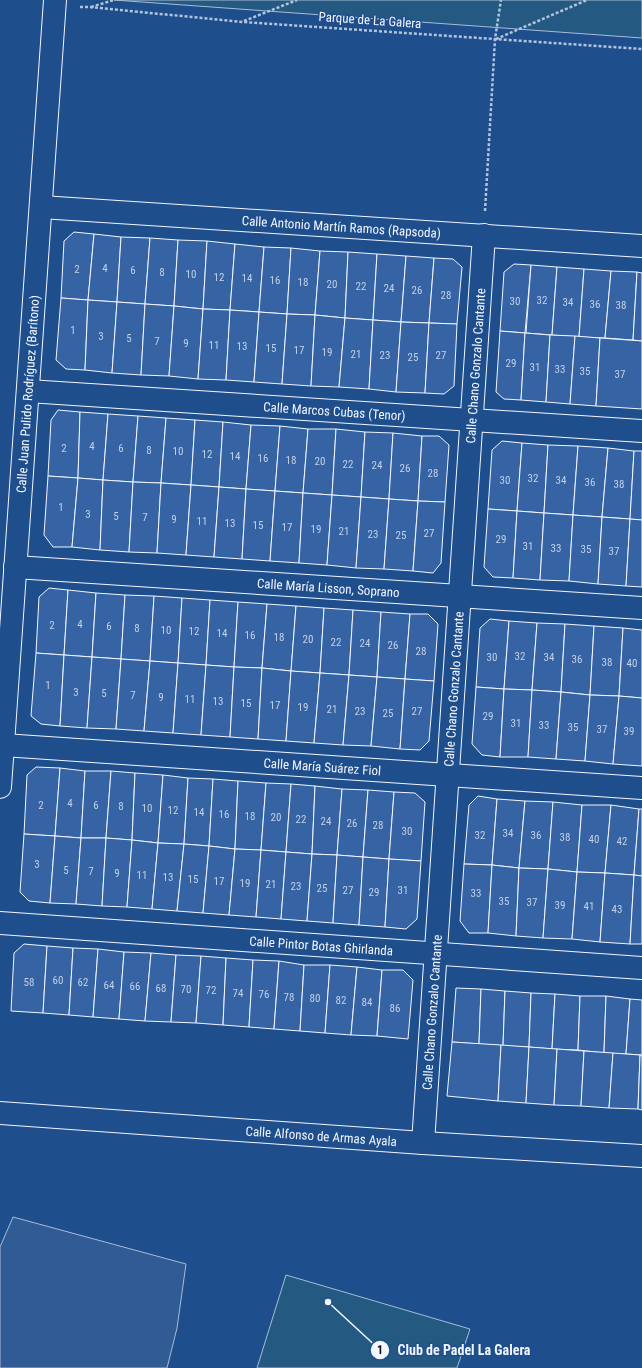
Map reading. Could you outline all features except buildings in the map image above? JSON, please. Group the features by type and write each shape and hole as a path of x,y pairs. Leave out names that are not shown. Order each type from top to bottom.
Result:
{"street":[{"name":"Calle Juan Pulido Rodríguez (Barítono)","path":"0,787 55,4"},
{"name":"Calle Antonio Martín Ramos (Rapsoda)","path":"41,207 642,246"},
{"name":"Calle Chano Gonzalo Cantante","path":"423,1143 484,235"},
{"name":"Calle Marcos Cubas (Tenor)","path":"28,391 642,431"},
{"name":"Calle María Lisson, Soprano","path":"16,567 642,608"},
{"name":"Calle María Suárez Fiol","path":"3,745 642,788"},
{"name":"Calle Pintor Botas Ghirlanda","path":"0,923 642,968"},
{"name":"Calle Alfonso de Armas Ayala","path":"0,1113 423,1143 642,1156"}],"path":[{"name":"Parque de La Galera","path":"89,7 114,0"},
{"name":"Parque de La Galera","path":"243,22 297,0"},
{"path":"484,235 495,39 502,0"},
{"name":"Parque de La Galera","path":"495,39 587,0"},
{"name":"Parque de La Galera","path":"55,4 243,22 642,49"}],"shaded area":[{"path":"114,0 642,0 642,38 128,1"},
{"path":"13,1217 186,1264 177,1328 167,1368 0,1368 0,1247"},
{"path":"286,1275 470,1329 457,1368 257,1368"}],"place":[{"name":"Club de Padel La Galera","path":"328,1302"}]}
